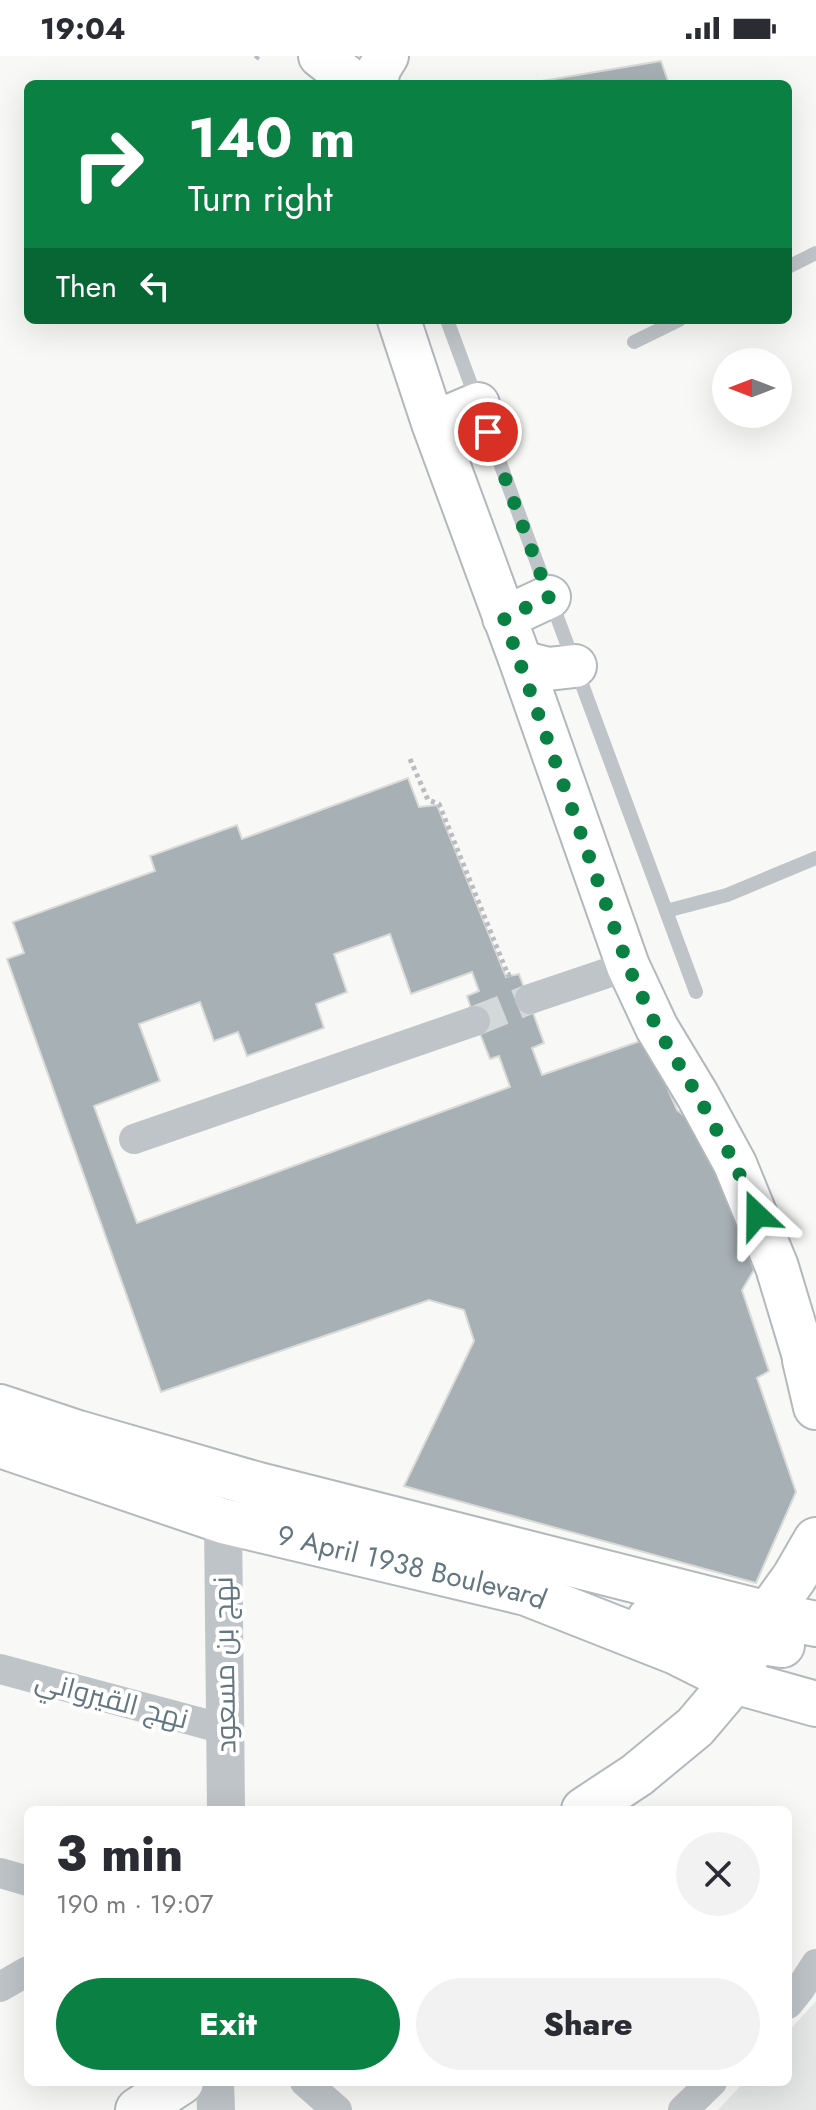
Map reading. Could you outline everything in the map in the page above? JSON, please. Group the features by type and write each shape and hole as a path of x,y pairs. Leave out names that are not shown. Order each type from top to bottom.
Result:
{"main road":[{"path":"316,80 314,67 318,56 351,80"},
{"path":"377,80 387,56"},
{"path":"400,324 628,966 657,1028 735,1164 777,1267 812,1375 816,1407"},
{"path":"433,423 478,404"},
{"path":"504,618 549,597"},
{"path":"521,662 548,669 575,666"},
{"name":"9 April 1938 Boulevard","path":"0,1407 93,1437 761,1628 816,1624"},
{"name":"9 April 1938 Boulevard","path":"0,1445 223,1521 526,1593 676,1652 734,1681 816,1704"},
{"path":"298,1539 306,1496"},
{"path":"590,1806 637,1775 695,1727 734,1681 761,1628 816,1540"},
{"path":"526,1593 692,1631 761,1628 816,1649"},
{"path":"734,1681 816,1684"},
{"path":"138,2110 175,2086"}],"street":[{"path":"531,999 628,966"},
{"path":"134,1139 475,1021"},
{"name":"نهج بن مسعود","path":"223,1521 226,1806"},
{"name":"نهج القيرواني","path":"0,1669 224,1729"},
{"path":"0,1873 24,1880"},
{"path":"792,1999 816,1964"},
{"path":"0,1987 24,1973"},
{"path":"215,2086 216,2110"},
{"path":"310,2086 337,2110"},
{"path":"683,2110 708,2086"}],"lane":[{"path":"792,265 816,253"},
{"path":"448,324 696,992"},
{"path":"634,342 671,324"},
{"path":"666,911 727,895 816,858"}],"path":[{"path":"410,759 428,800 439,804 508,975 523,971 531,999"}],"shaded area":[{"path":"816,2001 816,2110 718,2110 740,2086 792,2086 792,2028"}],"building":[{"path":"661,61 668,80 548,80"},
{"path":"408,778 419,807 437,805 506,977 519,974 544,1043 532,1048 542,1075 646,1039 677,1110 701,1130 754,1270 742,1290 769,1371 757,1378 796,1492 756,1583 404,1486 474,1341 464,1310 429,1300 161,1392 7,959 24,953 13,922 155,871 150,856 237,825 242,839","holes":["390,934 411,994 472,972 479,991 467,996 475,1021 490,1059 499,1056 510,1087 137,1223 94,1106 160,1081 139,1024 200,1002 214,1041 238,1032 247,1056 324,1028 316,1004 347,992 334,954"]}],"tunnel":[{"path":"475,1021 530,999"}],"route":[{"path":"488,432 549,597 504,618 628,966 657,1028 735,1164 757,1215"}]}
